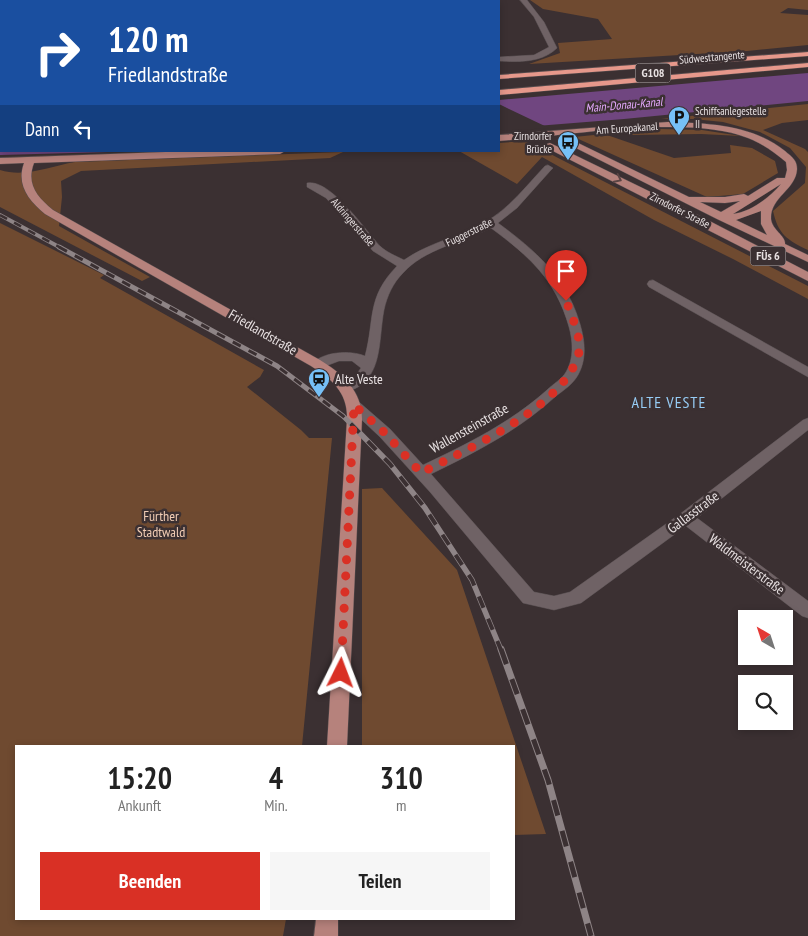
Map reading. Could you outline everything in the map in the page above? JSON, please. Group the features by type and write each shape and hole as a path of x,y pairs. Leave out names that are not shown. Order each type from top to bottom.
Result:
{"highway":[{"path":"500,69 808,49"},
{"name":"Südwesttangente","path":"500,77 808,54"},
{"name":"Südwesttangente","path":"500,84 808,60"},
{"path":"500,91 553,88 808,65"}],"main road":[{"name":"Am Europakanal","path":"500,138 628,127 700,126 747,135 776,146 791,161 792,171 789,176"},
{"name":"Zirndorfer Straße","path":"572,144 808,259"},
{"name":"Zirndorfer Straße","path":"550,146 729,235 808,277"},
{"path":"0,161 252,152"},
{"name":"Friedlandstraße","path":"30,160 25,176 28,191 49,212 318,365 346,388 354,405"},
{"path":"729,235 720,228 721,217 729,210 789,176"},
{"path":"721,217 740,216 770,201 784,188 789,176"},
{"path":"676,194 708,200 756,196"},
{"path":"770,201 765,214 766,225 779,240 792,250"},
{"path":"337,745 354,405"},
{"path":"326,936 327,920"}],"street":[{"path":"500,59 538,56 549,52 553,48 544,27 534,11 523,0"},
{"name":"Fuggerstraße","path":"404,265 427,252 491,223 512,205 548,168"},
{"name":"Aldringerstraße","path":"311,185 330,196 377,249 404,265"},
{"name":"Wallensteinstraße","path":"421,473 505,430 541,403 570,376 580,351 573,317 559,285 541,262 491,223"},
{"path":"346,388 358,381 368,370 373,354 373,337 383,293 387,285 404,265"},
{"path":"653,284 808,373"},
{"path":"318,365 360,351 373,337"},
{"path":"347,356 362,360 368,370"},
{"name":"Friedlandstraße","path":"354,405 385,433 529,598 554,603 575,598"},
{"name":"Gallasstraße","path":"575,598 686,518 808,423"},
{"name":"Waldmeisterstraße","path":"686,518 808,611"}],"green space":[{"path":"530,0 808,0 808,10 788,8 780,13 808,15 808,45 747,51 529,64 560,53 558,43 612,39 598,19 543,9"},
{"path":"808,104 808,120 782,123 763,130 808,152 808,250 784,235 775,219 773,211 805,183 806,167 790,148 760,132 723,122 693,119 661,119"},
{"path":"660,129 702,130 741,136 701,134 631,135 627,132"},
{"path":"604,134 674,158 731,153 730,145 752,148 775,161 778,173 743,194 707,197 574,137"},
{"path":"525,141 808,286 808,299 654,220 542,157 517,184 461,152 500,152 500,143"},
{"path":"343,152 330,158 81,171 61,181 62,197 59,226 150,277 142,281 0,207 0,170 19,173 75,162"},
{"name":"Fürther Stadtwald","path":"0,223 104,275 100,278 264,370 260,377 247,387 309,438 332,438 302,745 15,745 15,920 286,920 283,936 0,936"},
{"path":"382,488 457,570 546,834 515,835 515,745 362,745 362,489"}],"water":[{"name":"Main-Donau-Kanal","path":"808,73 808,101 624,119 500,129 500,100"},
{"path":"0,152 108,152 0,155"}],"pier":[{"path":"500,104 549,128 505,131 500,129"}],"railway":[{"path":"0,215 61,248"},
{"path":"59,247 277,366 351,424"},
{"path":"351,424 390,464 425,508 472,580 501,650"},
{"path":"501,649 548,780 591,936"}],"place":[{"name":"Schiffsanlegestelle II","path":"679,136"},
{"name":"Zirndorfer Brücke","path":"568,161"},
{"name":"Alte Veste","path":"319,398"}],"district":[{"name":"ALTE VESTE","path":"669,402"}],"route":[{"path":"341,673 354,405 385,433 421,473 505,430 541,403 570,376 580,351 573,317 566,301"}]}
